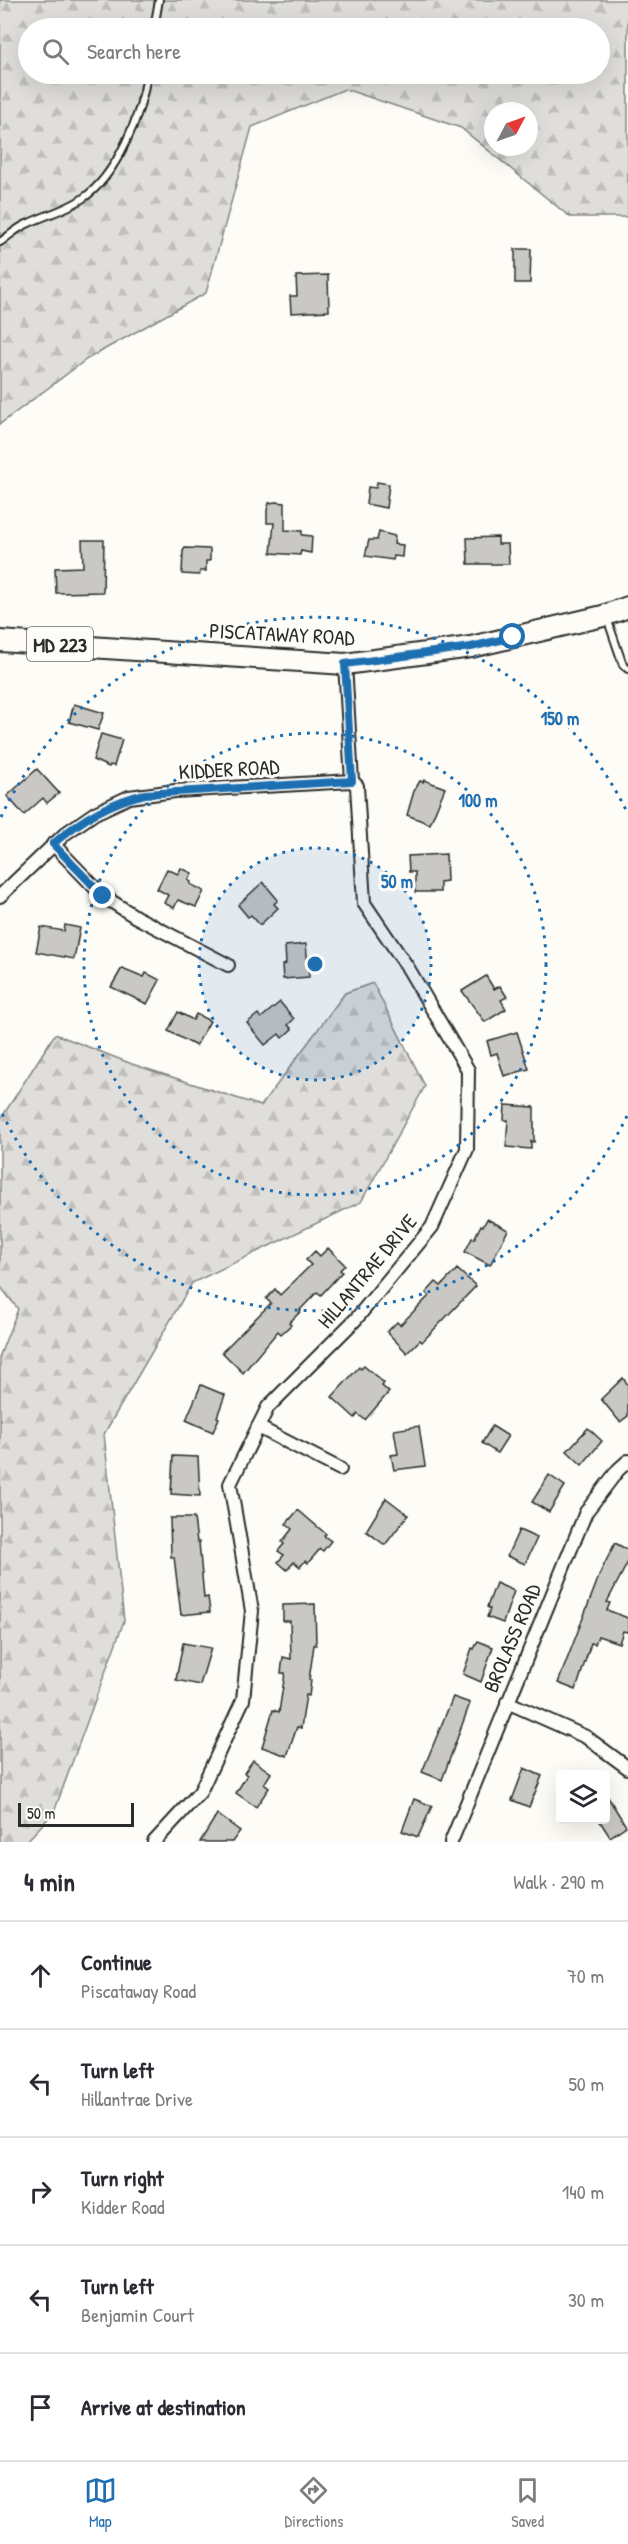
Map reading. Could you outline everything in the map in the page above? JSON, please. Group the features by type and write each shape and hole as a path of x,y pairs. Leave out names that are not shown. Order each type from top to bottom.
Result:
{"main road":[{"name":"PISCATAWAY ROAD","path":"0,641 345,664 471,647 606,615 628,607"}],"street":[{"name":"HILLANTRAE DRIVE","path":"154,1842 201,1792 243,1700 252,1611 230,1484 268,1407 356,1319 432,1227 467,1149 468,1070 408,968 364,903 357,786 352,781 345,664"},
{"name":"KIDDER ROAD","path":"0,896 53,844 95,813 129,797 145,794 352,781"},
{"path":"53,844 103,896 136,918 228,965"},
{"path":"258,1427 340,1469"},
{"name":"BROLASS ROAD","path":"451,1842 586,1512 618,1470 628,1461"},
{"path":"507,1702 586,1737 628,1768"}],"lane":[{"path":"156,18 159,0"},
{"path":"0,242 24,225 82,199 103,179 117,159 135,120 144,84"},
{"path":"606,615 623,665 628,669"}],"green space":[{"path":"0,0 628,0 628,217 570,217 495,156 538,156 538,102 484,102 484,147 461,128 345,89 252,127 206,293 87,359 0,424"},
{"path":"373,983 425,1086 361,1202 192,1283 104,1434 124,1621 54,1812 26,1842 0,1842 0,1355 18,1309 0,1286 0,1120 55,1034 132,1064 261,1106 345,993"}],"building":[{"path":"515,249 531,249 530,283 515,283"},
{"path":"328,275 329,311 291,313 290,296 297,296 296,276"},
{"path":"377,482 389,484 386,508 366,504 368,487 376,488"},
{"path":"269,503 285,503 285,530 302,531 302,535 312,536 311,553 301,551 300,555 271,553 274,523 267,523 267,510"},
{"path":"379,532 395,536 394,544 403,545 402,557 394,556 393,560 365,556 369,540 377,540"},
{"path":"498,537 498,544 508,544 509,564 468,564 467,538"},
{"path":"82,540 104,540 103,592 56,593 55,568 83,567"},
{"path":"185,548 210,549 210,561 206,561 206,571 200,571 199,575 182,574"},
{"path":"74,704 104,713 98,730 69,722"},
{"path":"101,734 122,740 114,766 109,767 93,760"},
{"path":"37,769 59,793 47,803 43,798 24,815 7,796"},
{"path":"424,780 445,788 430,824 407,815 414,791 420,781"},
{"path":"446,854 447,881 440,882 440,892 415,892 415,872 409,872 408,856"},
{"path":"181,868 192,873 188,880 190,884 204,891 196,907 178,900 174,908 164,903 168,895 157,889 167,869 178,874"},
{"path":"263,882 278,900 274,904 278,908 260,925 251,915 248,917 238,905"},
{"path":"65,925 80,928 74,959 36,952 41,927 64,931"},
{"path":"306,944 309,977 283,979 282,965 286,964 285,946"},
{"path":"122,968 144,977 146,973 160,980 147,1004 111,987"},
{"path":"486,976 494,989 500,986 507,997 501,1000 506,1009 485,1022 462,991"},
{"path":"280,1002 294,1019 288,1025 292,1029 282,1038 279,1034 265,1045 247,1023 258,1014 261,1018"},
{"path":"178,1012 193,1020 196,1014 210,1021 196,1046 168,1031"},
{"path":"517,1032 529,1069 504,1076 497,1053 491,1055 487,1041"},
{"path":"505,1105 534,1107 534,1142 531,1141 531,1149 506,1147 508,1120 504,1120"},
{"path":"487,1219 508,1230 490,1265 465,1252 472,1238 474,1239"},
{"path":"328,1248 345,1265 340,1270 342,1272 321,1295 317,1292 289,1323 291,1325 281,1334 278,1331 243,1373 222,1352 271,1303 266,1299 275,1289 280,1295 311,1265 306,1260 315,1251 320,1256"},
{"path":"457,1269 476,1286 422,1342 420,1340 407,1353 387,1332 397,1322 400,1325 429,1296 426,1293 436,1282 441,1286"},
{"path":"364,1366 384,1383 382,1386 389,1392 365,1420 358,1414 355,1418 332,1397 359,1367 361,1369"},
{"path":"623,1378 628,1385 628,1416 620,1422 601,1399"},
{"path":"201,1385 225,1395 213,1432 186,1420"},
{"path":"419,1426 425,1466 394,1470 391,1455 398,1454 394,1430"},
{"path":"492,1426 508,1436 497,1453 482,1443"},
{"path":"588,1428 602,1441 582,1465 567,1451"},
{"path":"173,1456 198,1457 200,1496 171,1494"},
{"path":"549,1475 565,1486 549,1512 532,1502"},
{"path":"386,1498 408,1515 385,1545 366,1531"},
{"path":"298,1510 331,1541 323,1551 320,1549 308,1563 305,1561 300,1567 294,1562 287,1570 278,1562 284,1555 278,1551 292,1529 286,1524"},
{"path":"170,1518 194,1518 197,1542 199,1542 204,1598 208,1597 210,1612 181,1615 174,1557 171,1557"},
{"path":"519,1530 537,1538 525,1564 507,1556"},
{"path":"615,1543 628,1550 628,1562 607,1602 610,1603 607,1610 628,1618 628,1632 623,1631 619,1643 598,1636 595,1644 591,1643 576,1690 558,1683 601,1571"},
{"path":"496,1583 514,1591 503,1623 487,1617 490,1609 487,1607"},
{"path":"315,1604 316,1645 314,1645 309,1680 311,1680 309,1696 306,1695 301,1728 297,1727 287,1756 262,1747 273,1710 279,1712 285,1673 281,1673 283,1657 291,1659 290,1621 283,1621 283,1605"},
{"path":"478,1641 493,1647 481,1682 463,1674 472,1648 474,1649"},
{"path":"183,1643 211,1648 200,1685 176,1680"},
{"path":"453,1697 470,1703 442,1780 422,1772"},
{"path":"253,1760 271,1773 264,1784 269,1788 256,1807 236,1793 247,1775 244,1773"},
{"path":"524,1768 542,1776 529,1807 512,1800"},
{"path":"414,1799 432,1806 418,1837 402,1831"},
{"path":"610,1800 626,1826 610,1837 602,1824 610,1824"},
{"path":"217,1814 240,1831 232,1842 200,1842"}],"route":[{"path":"103,896 53,844 80,822 116,802 145,794 352,781 345,664 420,652 471,647 513,637"}]}
